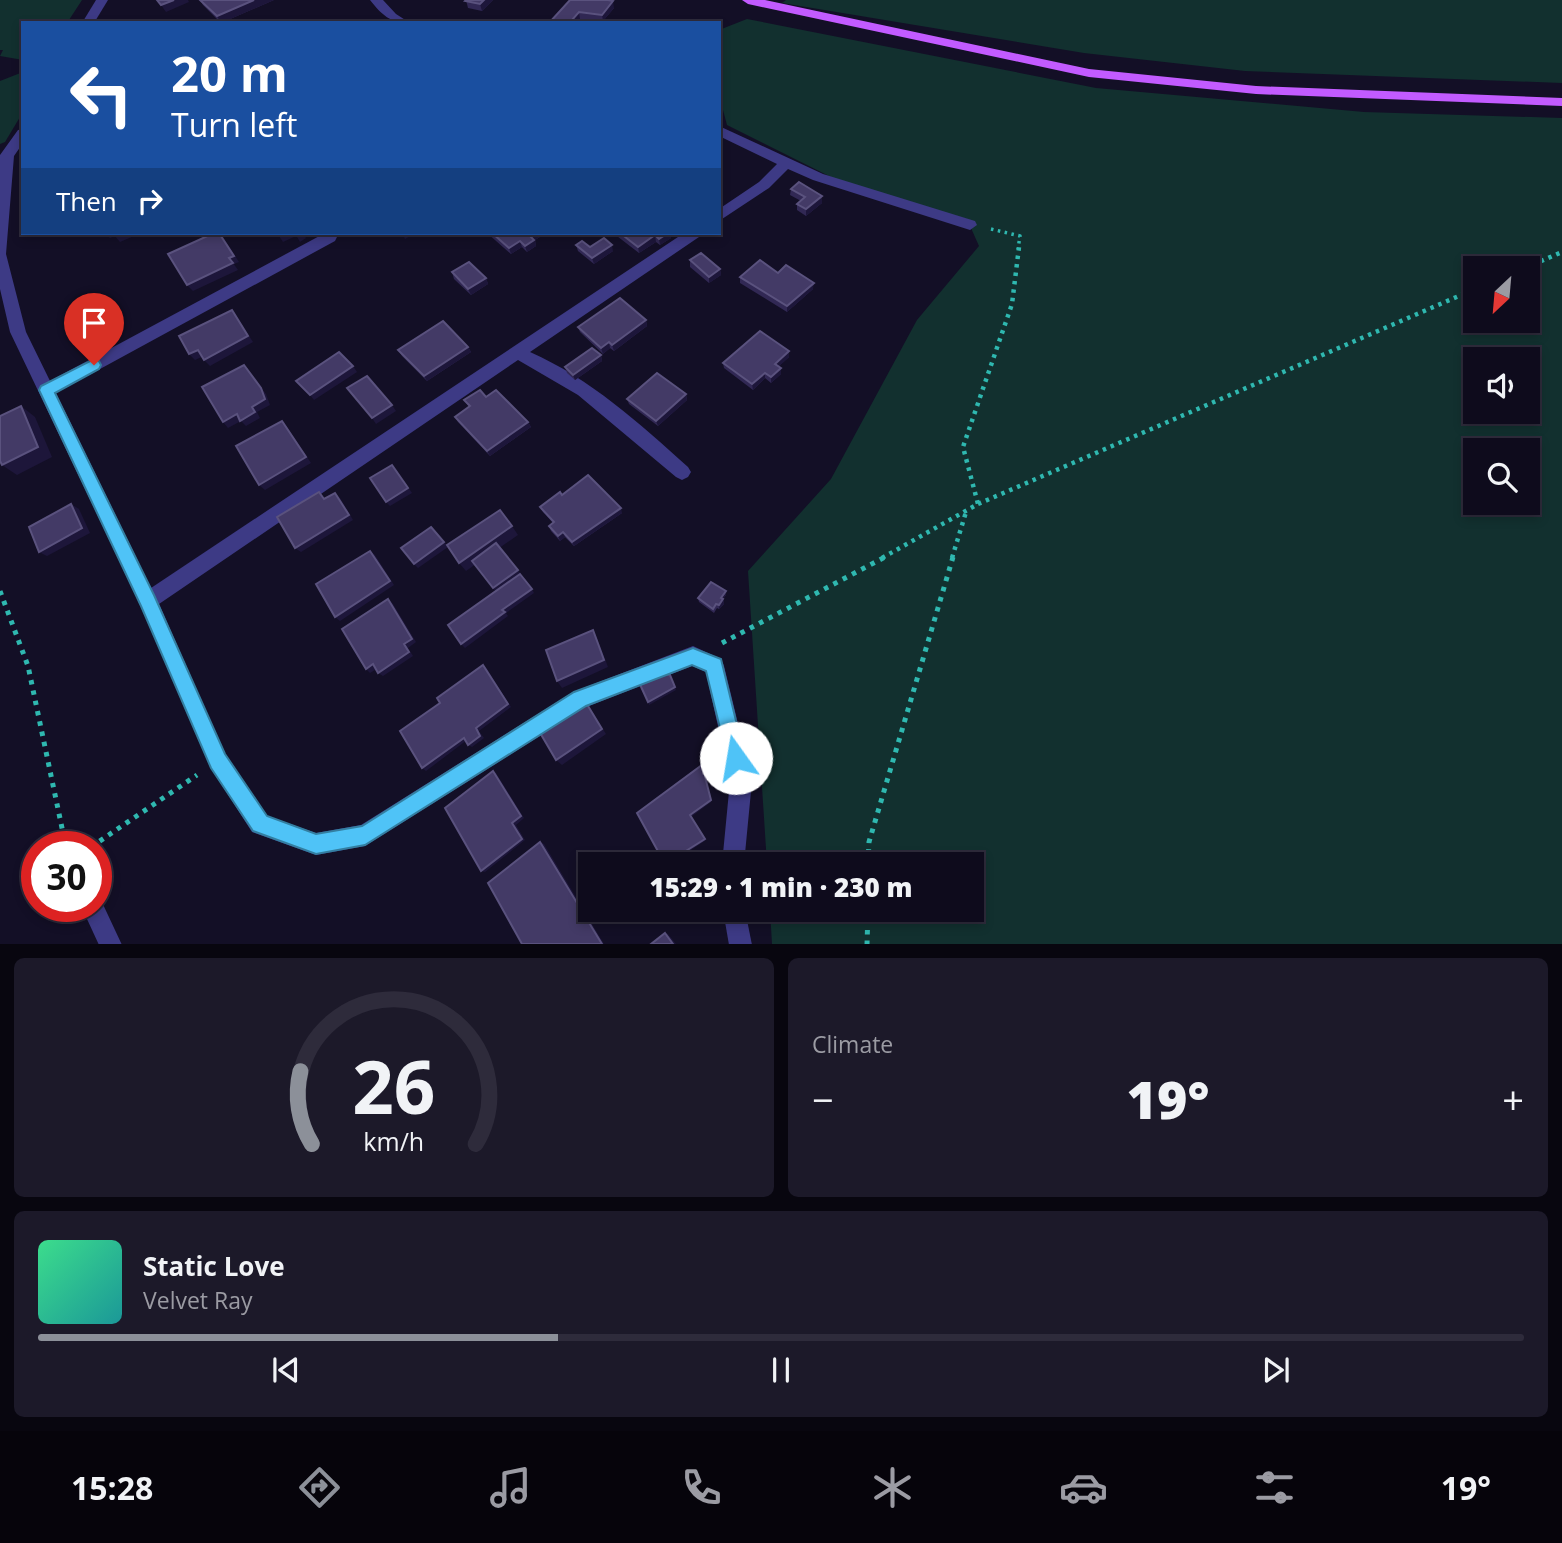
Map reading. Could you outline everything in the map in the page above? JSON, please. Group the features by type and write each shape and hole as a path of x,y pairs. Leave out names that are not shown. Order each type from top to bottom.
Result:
{"main road":[{"path":"752,0 1089,73 1256,90 1562,102"}],"street":[{"path":"89,21 102,0"},
{"path":"376,0 392,17 400,21"},
{"path":"721,131 818,177 970,225"},
{"path":"21,136 4,161 0,254 18,332 148,601 218,761 260,824 316,844 365,835 580,699 693,656 714,666 741,781 734,852"},
{"path":"721,215 764,185 786,163"},
{"path":"148,601 691,235"},
{"path":"47,390 330,237"},
{"path":"517,353 542,363 614,411 682,472"},
{"path":"100,922 111,944"},
{"path":"736,922 741,944"}],"path":[{"path":"970,225 1020,236 1012,304 963,447 978,504"},
{"path":"1540,262 1562,252"},
{"path":"693,656 862,570 978,504 1463,294"},
{"path":"869,852 869,842 966,511"},
{"path":"0,591 28,667 63,831"},
{"path":"112,833 218,761"},
{"path":"867,922 867,944"}],"green space":[{"path":"0,0 82,0 68,21 21,21 21,60 0,56 3,50 0,50"},
{"path":"786,0 1562,0 1562,83 1245,71 1084,53 782,3"},
{"path":"747,19 1096,88 1364,112 1562,118 1562,944 772,944 771,922 984,922 984,852 766,852 748,571 831,479 917,320 979,246 967,219 843,183 727,125 721,102 721,29"},
{"path":"21,73 21,115 5,142 0,144 0,81"}],"building":[{"path":"157,0 174,0 161,5"},
{"path":"200,0 254,0 217,16"},
{"path":"466,0 484,0 480,4"},
{"path":"570,0 613,1 602,15 579,12 571,21 551,21"},
{"path":"799,182 822,196 806,209 797,204 805,197 791,189"},
{"path":"210,235 220,235 234,256 229,258 233,263 187,285 168,254"},
{"path":"494,235 531,235 534,240 525,246 520,241 509,248"},
{"path":"623,235 655,235 638,247"},
{"path":"604,238 612,245 592,258 576,245 582,241 590,247"},
{"path":"701,253 720,269 709,277 690,260"},
{"path":"760,260 778,273 786,265 814,283 787,306 740,277"},
{"path":"469,262 486,278 468,289 452,272"},
{"path":"620,298 646,320 612,345 609,342 601,348 578,327"},
{"path":"232,310 248,336 204,360 198,350 189,354 179,336"},
{"path":"443,321 468,347 424,376 398,350"},
{"path":"760,331 789,351 775,364 781,368 771,377 765,373 752,384 723,363"},
{"path":"592,348 601,355 573,375 565,367"},
{"path":"339,352 353,366 310,395 296,381"},
{"path":"244,365 261,388 265,399 252,407 255,412 240,421 237,414 223,422 202,387"},
{"path":"657,373 686,394 656,421 627,399"},
{"path":"367,376 392,405 372,418 347,388"},
{"path":"480,390 486,397 496,390 528,422 487,451 455,417 470,406 464,400"},
{"path":"21,406 38,447 2,465 0,416"},
{"path":"282,421 306,457 259,485 236,446"},
{"path":"392,465 408,488 386,502 370,478"},
{"path":"588,475 621,508 572,542 563,532 558,536 549,526 554,522 540,507 560,492 562,495"},
{"path":"319,492 324,499 335,493 349,515 295,548 277,517"},
{"path":"71,504 82,528 39,552 29,527"},
{"path":"500,510 512,526 459,563 447,545"},
{"path":"431,527 444,542 414,564 401,548"},
{"path":"496,543 518,570 493,588 472,561"},
{"path":"370,551 390,581 335,617 316,584"},
{"path":"520,574 532,589 461,644 448,625"},
{"path":"711,582 726,591 719,605 716,604 713,609 698,598"},
{"path":"388,599 412,639 404,644 409,652 378,673 373,664 366,669 342,629"},
{"path":"593,630 604,660 557,681 546,650"},
{"path":"483,665 508,704 476,728 480,736 468,745 464,738 422,768 400,731 440,703 437,698"},
{"path":"659,673 670,675 675,687 648,702 638,680"},
{"path":"585,701 602,729 556,760 539,731"},
{"path":"702,765 711,800 690,815 705,839 684,852 658,852 637,813"},
{"path":"493,771 521,816 512,823 522,839 481,871 445,808"},
{"path":"540,842 578,905 578,922 589,922 602,944 522,944 488,883"},
{"path":"665,933 673,944 651,944"}],"route":[{"path":"94,365 47,390 148,601 218,761 260,824 316,844 365,835 580,699 693,656 714,666 736,758"}]}
